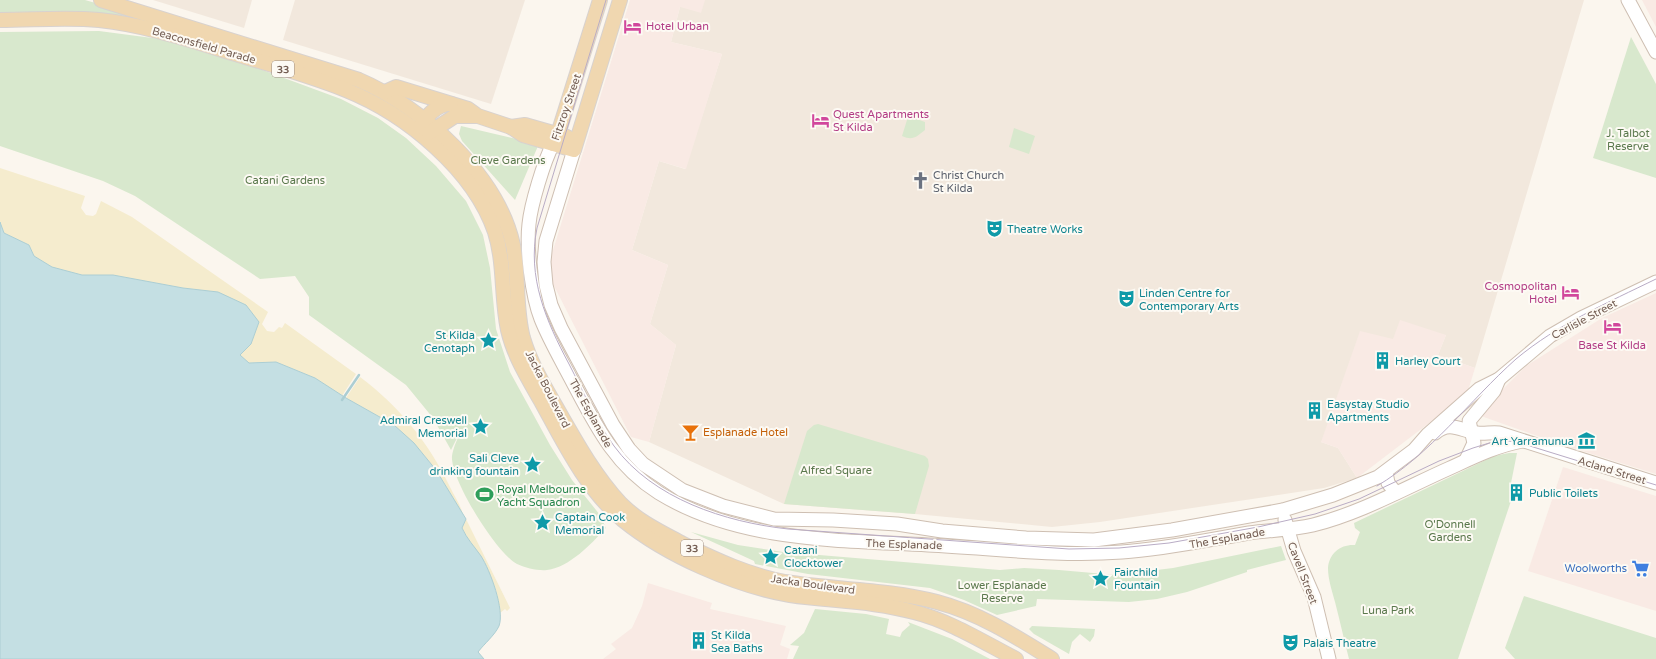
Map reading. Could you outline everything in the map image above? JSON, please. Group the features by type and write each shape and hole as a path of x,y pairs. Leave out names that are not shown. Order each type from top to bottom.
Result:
{"main road":[{"name":"Beaconsfield Parade","path":"101,0 359,80 385,92 460,173 486,211 495,233 500,255 505,307"},
{"name":"Fitzroy Street","path":"556,139 600,0"},
{"name":"Fitzroy Street","path":"575,145 620,0"},
{"name":"Beaconsfield Parade","path":"0,20 95,20 162,32 314,78 348,91 421,130 436,130 474,170 498,206 513,247 518,297"},
{"path":"385,92 396,87 468,109 478,116 511,127 523,135 556,139 575,145"},
{"path":"421,130 438,107 451,104"},
{"path":"436,130 455,116 478,116"},
{"name":"Jacka Boulevard","path":"518,297 522,335 542,382 588,462 621,503 644,523 714,560 742,571 768,578 809,585 901,595 936,602 964,611 1011,634 1052,659"},
{"name":"Jacka Boulevard","path":"505,307 508,331 518,359 562,439 580,469 600,496 615,512 636,530 694,562 730,579 747,585 791,595 912,611 943,621 1016,659"},
{"path":"983,642 986,621"},
{"path":"998,649 999,635 1003,633 1011,634"}],"street":[{"path":"1628,0 1656,52"},
{"name":"Fitzroy Street","path":"533,286 528,224 547,158 556,139"},
{"name":"Fitzroy Street","path":"545,276 544,262 546,241 575,145"},
{"name":"The Esplanade","path":"545,276 551,305 565,335 613,426 627,446 644,464 682,490 723,506 774,519 833,520 897,524 942,531 1048,540 1119,538 1239,520 1282,510 1354,488 1386,472"},
{"name":"Carlisle Street","path":"1386,472 1414,450 1425,436 1479,389 1499,379 1536,347 1558,331 1656,282"},
{"name":"The Esplanade","path":"533,286 542,322 594,422 611,450 635,474 668,498 690,509 719,519 772,533 848,541 1069,554 1120,552 1169,548 1312,525 1342,516 1396,493"},
{"name":"Carlisle Street","path":"1466,460 1473,446 1468,425 1470,419 1492,393 1499,379"},
{"name":"Acland Street","path":"1414,450 1442,428 1457,427 1480,434 1499,433 1656,483"},
{"name":"Acland Street","path":"1396,493 1499,446 1522,441"},
{"path":"635,474 644,464"},
{"path":"1386,472 1388,483 1396,493"},
{"path":"719,519 723,506"},
{"name":"Cavell Street","path":"1282,510 1299,564 1314,597 1329,659"},
{"path":"772,533 774,519"},
{"path":"916,544 918,527"},
{"path":"1119,538 1120,552"}],"shaded area":[{"path":"153,0 252,0 244,28"},
{"path":"295,0 525,0 491,104 283,40"},
{"path":"630,0 705,0 701,13 680,7 671,42 722,54 686,169 659,161 632,250 668,265 650,324 676,345 649,442 631,437 549,276 550,260"},
{"path":"705,0 1584,0 1475,368 1438,355 1446,335 1393,339 1321,442 1338,448 1357,478 1324,488 1100,522 1052,527 915,514 784,504 649,442 676,345 650,324 668,265 632,250 659,161 685,169 722,54 671,42 680,7"},
{"path":"1642,0 1656,0 1656,27"},
{"path":"1656,293 1656,474 1560,444 1481,416 1499,393 1526,366 1602,318"},
{"path":"1400,320 1446,335 1438,355 1475,368 1467,394 1357,478 1338,448 1321,442 1360,331 1393,339"},
{"path":"1563,467 1656,496 1656,611 1528,571"},
{"name":"St Kilda Sea Baths","path":"648,583 712,603 710,609 786,626 780,645 790,649 787,659 603,659 616,649 611,644 632,628 642,606"}],"green space":[{"path":"0,0 85,0 134,14 132,17 90,12 0,13"},
{"name":"Catani Gardens","path":"99,31 160,39 257,68 341,99 378,118 406,138 436,166 466,201 483,235 490,268 496,329 510,372 550,445 572,480 600,515 606,528 587,548 572,560 556,568 547,570 536,570 524,567 508,557 498,546 476,515 458,481 453,467 452,456 454,446 461,430 451,450 433,418 406,385 309,315 309,297 295,276 260,279 135,196 103,181 0,146 0,32"},
{"name":"J. Talbot Reserve","path":"1631,37 1656,84 1656,178 1593,158"},
{"path":"911,117 925,122 925,130 917,136 909,138 902,136 907,120"},
{"name":"Cleve Gardens","path":"461,126 533,143 538,146 515,200 462,141 459,134"},
{"path":"1014,128 1035,136 1029,154 1009,147"},
{"name":"Alfred Square","path":"818,424 925,456 928,459 929,466 915,514 784,504 807,431 814,425"},
{"path":"1517,453 1511,483 1512,498 1458,659 1349,659 1330,585 1328,568 1333,554 1337,550 1345,546 1355,545 1360,532 1355,528 1354,523 1494,456"},
{"name":"Lower Esplanade Reserve","path":"691,532 738,545 783,552 1000,570 1024,568 1116,575 1173,568 1281,546 1286,560 1247,570 1247,572 1187,592 1157,599 1129,602 1037,599 1036,606 997,615 964,600 930,588 808,574 755,564 754,561"},
{"path":"1524,596 1656,638 1656,659 1515,659 1505,648"},
{"path":"815,609 866,614 889,619 886,634 900,637 902,632 910,625 908,622 952,639 990,659 793,659 799,646 790,645 804,633"},
{"path":"1032,626 1095,629 1094,636 1090,642 1080,634 1072,642 1069,654 1034,634 1029,629"}],"sand":[{"path":"0,168 85,196 81,208 86,215 93,216 96,214 101,201 132,217 268,312 262,324 267,331 274,332 279,327 282,328 285,323 356,374 342,396 315,378 276,362 249,363 240,355 251,344 218,292 183,288 113,275 82,275 52,267 34,256 29,245 4,233 0,222"},
{"path":"360,377 388,400 412,426 433,455 459,504 463,515 436,470 424,455 394,425 346,398"},
{"path":"466,519 510,608 507,611 505,609 500,613 500,617 496,590 462,528"}],"water":[{"path":"0,222 4,233 29,245 34,256 52,267 82,275 113,275 183,288 218,292 246,305 259,322 251,344 240,355 249,363 276,362 315,378 346,398 394,425 414,443 436,470 466,519 462,528 485,562 496,590 500,610 499,626 478,652 484,659 0,659"}],"waterway":[{"path":"342,400 359,375"}],"tram line":[{"path":"606,0 537,228 535,246 537,281 546,315 553,332 607,436 630,464 649,480 670,494 692,505 740,521 788,529 1069,549 1119,548 1169,543 1258,527 1315,514 1359,499 1439,461 1499,440 1517,442 1656,485"},
{"path":"1377,486 1415,459 1499,375 1532,346 1583,315 1656,279"}],"place":[{"name":"Hotel Urban","path":"633,26"},
{"name":"Quest Apartments St Kilda","path":"820,120"},
{"name":"Christ Church St Kilda","path":"920,181"},
{"name":"Theatre Works","path":"994,229"},
{"name":"Cosmopolitan Hotel","path":"1570,292"},
{"name":"Linden Centre for Contemporary Arts","path":"1126,299"},
{"name":"Base St Kilda","path":"1612,327"},
{"name":"St Kilda Cenotaph","path":"488,341"},
{"name":"Harley Court","path":"1382,361"},
{"name":"Easystay Studio Apartments","path":"1314,410"},
{"name":"Admiral Creswell Memorial","path":"480,426"},
{"name":"Esplanade Hotel","path":"690,432"},
{"name":"Art Yarramunua","path":"1587,441"},
{"name":"Sali Cleve drinking fountain","path":"532,464"},
{"name":"Public Toilets","path":"1516,493"},
{"name":"Royal Melbourne Yacht Squadron","path":"484,495"},
{"name":"Captain Cook Memorial","path":"542,523"},
{"name":"Catani Clocktower","path":"771,556"},
{"name":"Woolworths","path":"1640,568"},
{"name":"Fairchild Fountain","path":"1101,578"},
{"name":"St Kilda Sea Baths","path":"698,641"},
{"name":"Palais Theatre","path":"1290,643"}],"park label":[{"name":"O'Donnell Gardens","path":"1450,530"},
{"name":"Luna Park","path":"1388,610"}]}
